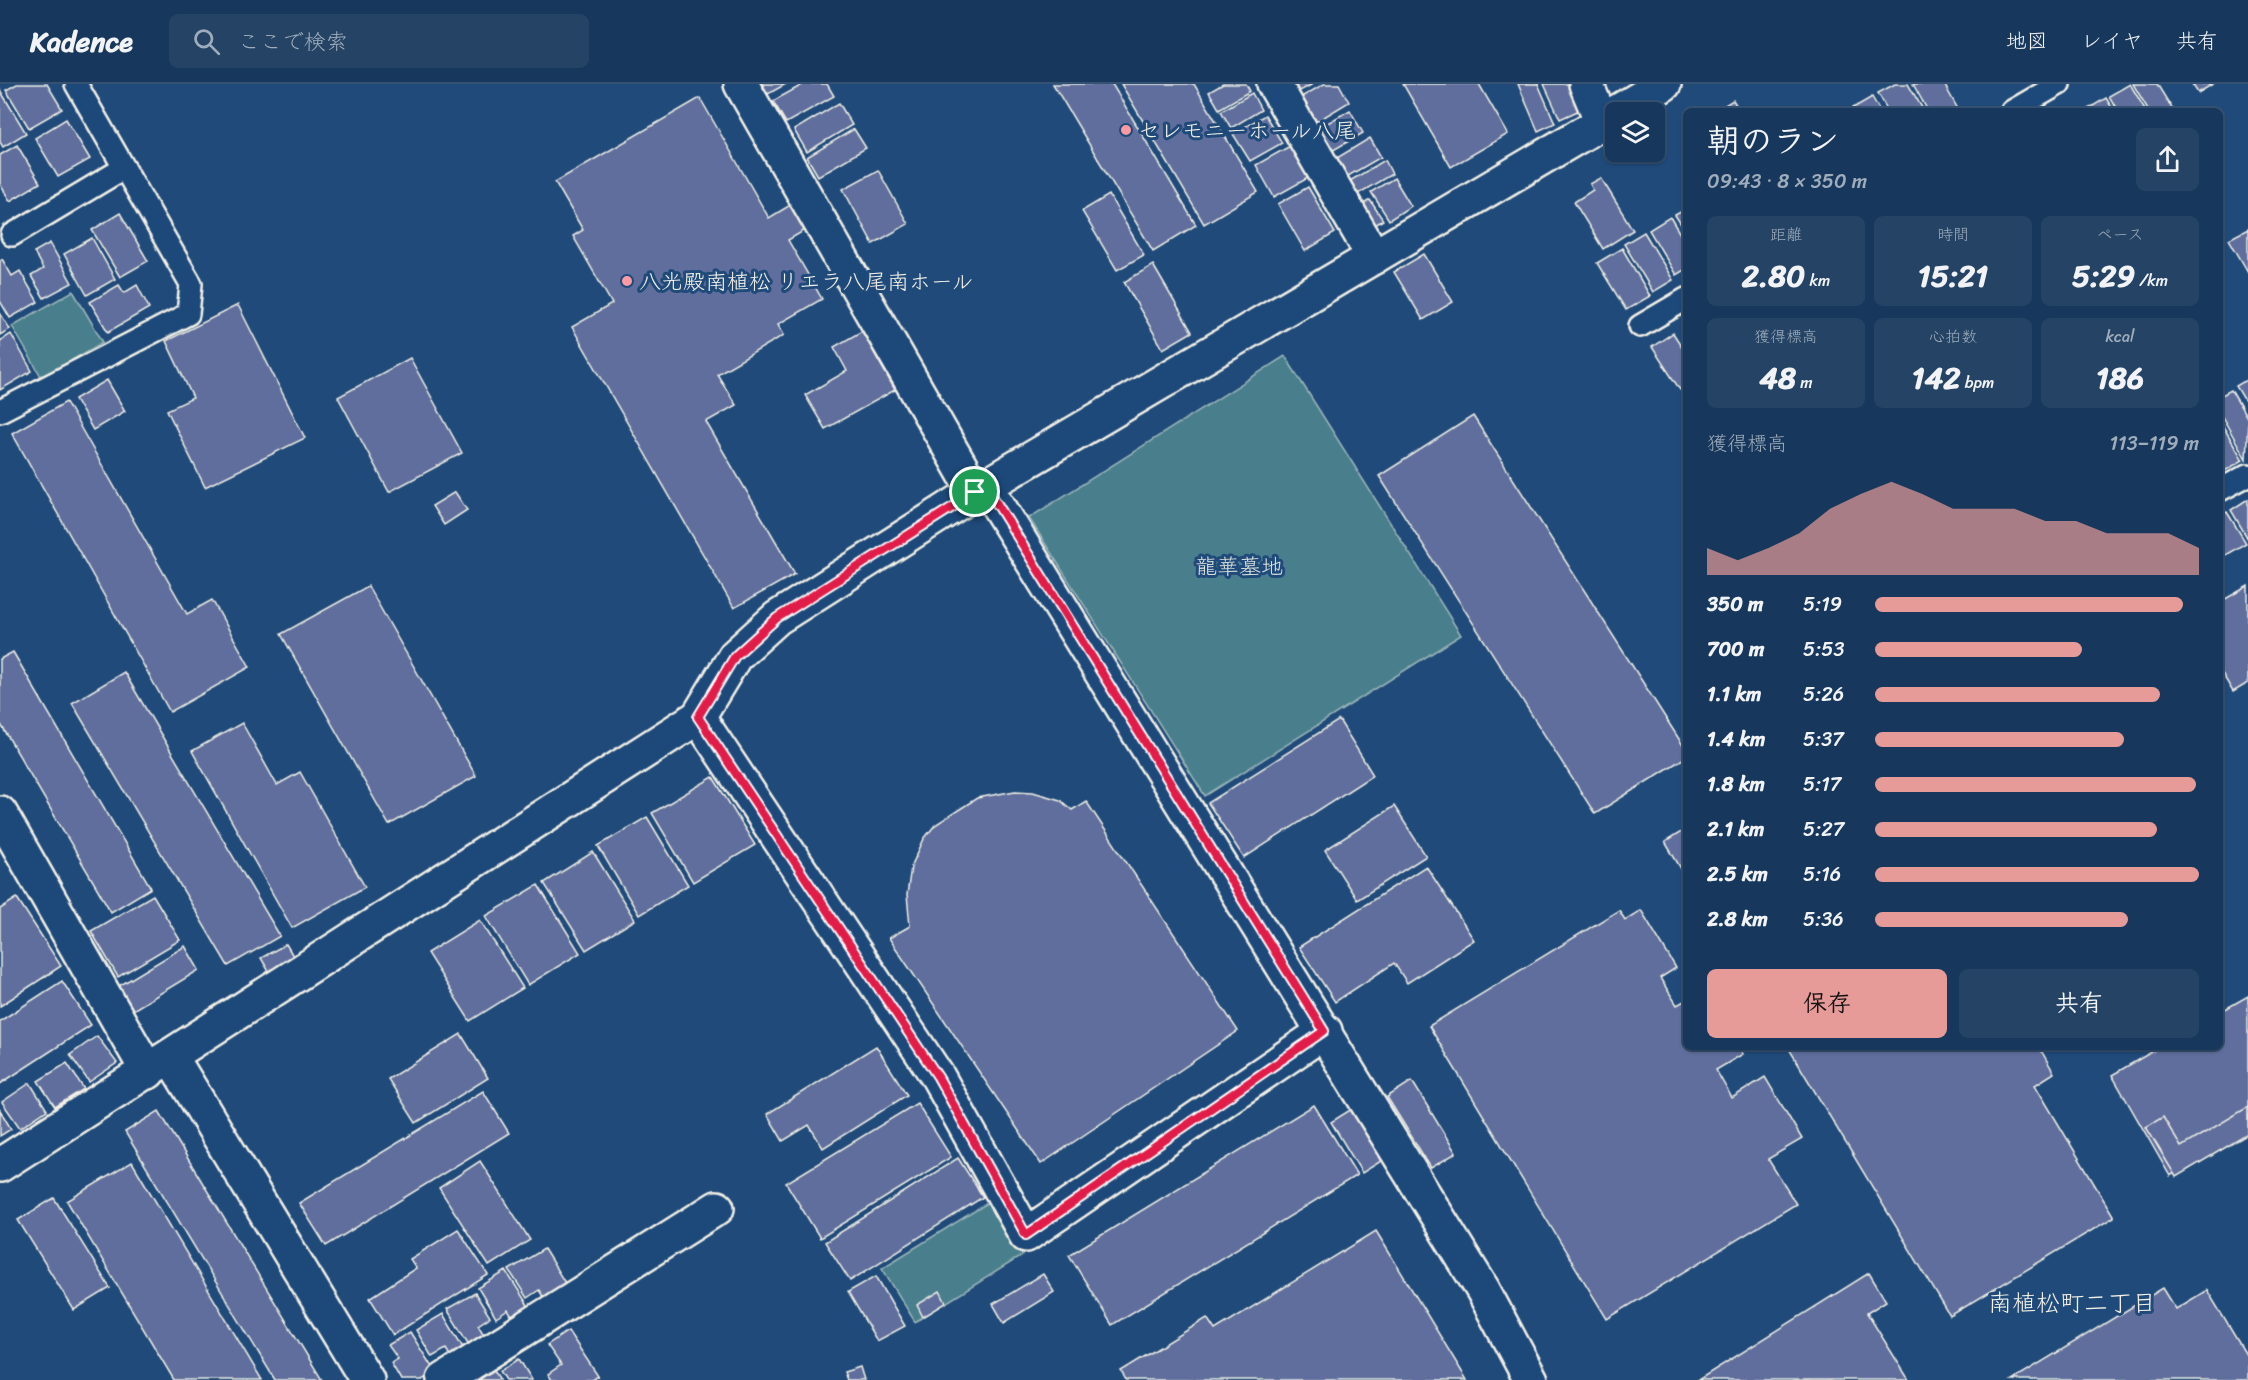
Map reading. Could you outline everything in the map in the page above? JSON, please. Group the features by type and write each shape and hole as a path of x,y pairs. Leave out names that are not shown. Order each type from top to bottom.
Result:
{"street":[{"path":"741,84 981,489 1324,1031 1483,1290 1531,1380"},
{"path":"1274,84 1374,257"},
{"path":"1586,84 1605,107"},
{"path":"1635,102 1664,84"},
{"path":"0,1165 698,717 735,656 777,618 981,489 1605,120"},
{"path":"698,717 938,1077 1026,1235 1324,1031"},
{"path":"0,813 159,1064 367,1380"},
{"path":"444,1380 717,1208"}],"lane":[{"path":"0,411 188,314 190,284 76,84"},
{"path":"2017,108 2058,84"},
{"path":"12,235 124,168"},
{"path":"1640,326 1683,301"},
{"path":"2223,488 2248,475"}],"green space":[{"path":"73,291 103,342 42,378 12,326"},
{"name":"龍華墓地","path":"1285,356 1461,635 1205,796 1029,518"},
{"path":"989,1202 1023,1255 915,1322 882,1268"}],"building":[{"path":"17,84 47,84 62,109 29,128 6,90"},
{"path":"762,84 786,84 768,94"},
{"path":"804,84 827,84 834,96 786,123 773,101"},
{"path":"1053,84 1112,84 1196,225 1153,251"},
{"path":"1121,84 1194,84 1258,192 1204,224"},
{"path":"1223,84 1246,84 1250,91 1219,109 1209,92"},
{"path":"1289,84 1313,84 1294,94"},
{"path":"1324,84 1339,84 1349,102 1311,125 1296,100"},
{"path":"1403,84 1479,84 1508,134 1451,167"},
{"path":"1518,84 1538,84 1555,123 1538,131"},
{"path":"1544,84 1571,84 1582,109 1560,119"},
{"path":"1895,84 1908,84 1922,108 1886,108 1878,93"},
{"path":"1913,84 1944,84 1957,108 1926,108"},
{"path":"2130,84 2144,108 2116,108 2109,96"},
{"path":"2133,84 2157,84 2172,108 2147,108"},
{"path":"2192,84 2213,84 2198,93"},
{"path":"0,90 26,133 3,147 0,142"},
{"path":"1252,93 1261,110 1231,128 1221,111"},
{"path":"1872,97 1878,108 1853,108"},
{"path":"700,98 769,218 792,204 807,229 788,240 822,299 778,324 784,335 717,374 736,405 706,422 795,574 734,608 572,327 612,304 573,236 583,230 555,182"},
{"path":"2106,98 2112,108 2090,108"},
{"path":"1733,100 1738,108 1720,108"},
{"path":"839,103 852,125 807,152 794,130"},
{"path":"1350,110 1363,133 1330,152 1317,129"},
{"path":"1265,115 1282,143 1250,161 1233,134"},
{"path":"66,119 90,159 58,177 35,138"},
{"path":"854,129 866,148 818,176 807,157"},
{"path":"1370,138 1381,157 1343,179 1332,161"},
{"path":"17,145 40,183 10,201 0,184 0,155"},
{"path":"1290,146 1308,178 1274,197 1256,165"},
{"path":"1385,160 1392,174 1351,198 1343,185"},
{"path":"878,170 908,224 873,244 843,189"},
{"path":"1394,178 1411,206 1389,220 1371,192"},
{"path":"1601,178 1633,230 1603,249 1574,202 1593,190 1590,184"},
{"path":"1308,187 1335,233 1305,251 1278,204"},
{"path":"1109,195 1144,255 1117,270 1082,211"},
{"path":"1370,200 1383,220 1369,229 1357,208"},
{"path":"1683,211 1683,227 1675,215"},
{"path":"120,213 148,261 120,277 92,230"},
{"path":"1670,217 1683,239 1683,271 1676,275 1649,230"},
{"path":"2248,229 2248,272 2229,239"},
{"path":"1644,232 1673,280 1653,292 1624,244"},
{"path":"92,238 115,279 87,295 64,254"},
{"path":"50,243 72,283 44,298 31,276 43,269 34,252"},
{"path":"1622,248 1650,296 1626,310 1597,263"},
{"path":"1424,254 1453,302 1423,320 1394,272"},
{"path":"2,259 12,276 20,271 38,302 10,318 0,301 0,260"},
{"path":"1153,265 1192,332 1163,349 1124,282"},
{"path":"119,285 124,293 137,285 149,308 108,332 90,302"},
{"path":"238,305 305,438 205,487 167,410 193,398 166,341"},
{"path":"0,313 10,329 0,335"},
{"path":"862,331 895,390 825,429 805,395 847,371 834,347"},
{"path":"1673,333 1683,348 1683,388 1680,390 1652,347"},
{"path":"11,334 32,371 0,390 0,341"},
{"path":"410,358 462,453 389,492 338,397"},
{"path":"2248,379 2248,406 2236,386"},
{"path":"107,380 125,411 93,430 75,399"},
{"path":"2231,390 2248,419 2246,459 2223,418 2223,394"},
{"path":"66,402 187,614 212,600 250,667 170,712 12,433"},
{"path":"1473,416 1683,745 1683,759 1595,814 1379,476"},
{"path":"2223,426 2243,460 2223,472"},
{"path":"455,492 467,510 444,525 432,506"},
{"path":"2248,499 2248,539 2231,510"},
{"path":"2227,512 2246,543 2223,556 2223,514"},
{"path":"368,586 476,776 389,825 281,634"},
{"path":"2248,586 2248,683 2233,692 2223,675 2223,600"},
{"path":"13,652 151,888 111,912 0,723 0,659"},
{"path":"124,672 280,936 228,966 72,703"},
{"path":"1339,720 1373,775 1244,858 1208,803"},
{"path":"242,723 277,785 300,772 365,887 292,928 192,751"},
{"path":"713,777 755,845 693,882 652,813"},
{"path":"1015,791 1033,792 1060,800 1072,810 1086,801 1238,1031 1041,1164 889,938 910,926 907,895 911,867 924,839 935,825 977,798"},
{"path":"1394,806 1426,856 1357,900 1325,850"},
{"path":"647,817 688,885 639,915 598,846"},
{"path":"1683,831 1683,872 1665,842"},
{"path":"593,852 635,920 586,950 544,883"},
{"path":"1426,866 1474,940 1407,983 1394,963 1335,1002 1299,947"},
{"path":"538,885 580,953 528,985 486,916"},
{"path":"153,895 180,940 118,977 91,931"},
{"path":"17,898 61,966 0,1006 0,909"},
{"path":"1619,910 1625,920 1641,910 1676,968 1660,978 1677,1005 1683,1002 1683,1050 1741,1050 1743,1054 1716,1070 1732,1098 1765,1077 1802,1139 1768,1159 1796,1204 1607,1319 1429,1026"},
{"path":"480,920 523,988 470,1021 427,953"},
{"path":"286,944 296,961 271,975 261,958"},
{"path":"185,946 199,970 133,1010 119,986"},
{"path":"62,981 91,1025 0,1084 0,1021"},
{"path":"2248,996 2248,1131 2170,1176 2112,1075 2155,1050 2223,1050 2223,1010"},
{"path":"461,1034 488,1078 416,1123 388,1079"},
{"path":"97,1036 117,1063 89,1082 70,1055"},
{"path":"876,1046 907,1095 823,1148 809,1125 783,1141 767,1114"},
{"path":"1790,1050 2041,1050 2054,1073 2035,1085 2114,1217 1950,1316"},
{"path":"67,1063 84,1089 55,1107 38,1081"},
{"path":"1412,1081 1456,1153 1431,1168 1387,1097"},
{"path":"30,1083 47,1110 20,1128 2,1102"},
{"path":"483,1091 509,1133 326,1246 299,1203"},
{"path":"917,1103 951,1157 820,1238 786,1183"},
{"path":"1314,1105 1357,1175 1112,1325 1069,1255"},
{"path":"1355,1107 1386,1158 1362,1173 1331,1122"},
{"path":"2248,1107 2248,1134 2176,1177 2146,1127 2163,1117 2181,1147"},
{"path":"0,1110 11,1129 0,1136"},
{"path":"159,1111 322,1380 275,1380 125,1132"},
{"path":"958,1158 983,1197 850,1281 825,1242"},
{"path":"480,1161 530,1240 489,1266 439,1188"},
{"path":"132,1162 262,1380 174,1380 67,1201"},
{"path":"54,1198 110,1288 74,1310 18,1220"},
{"path":"458,1229 488,1275 393,1335 370,1298 416,1268 410,1259"},
{"path":"1376,1231 1467,1380 1126,1380 1121,1371 1207,1318 1215,1330"},
{"path":"544,1249 570,1291 548,1305 539,1290 527,1298 509,1270"},
{"path":"506,1271 535,1316 518,1327 508,1310 496,1318 478,1288"},
{"path":"1869,1273 1886,1301 1867,1313 1909,1380 1698,1380"},
{"path":"1043,1274 1054,1292 1004,1323 993,1304"},
{"path":"876,1276 905,1326 877,1341 848,1292"},
{"path":"2163,1288 2176,1309 2207,1290 2248,1358 2248,1380 2012,1380"},
{"path":"940,1291 946,1303 923,1317 917,1305"},
{"path":"475,1293 490,1317 478,1325 487,1340 472,1350 447,1309"},
{"path":"443,1314 468,1356 455,1364 446,1349 432,1357 416,1330"},
{"path":"568,1331 598,1376 592,1380 552,1380 548,1374 561,1365 547,1345"},
{"path":"410,1332 435,1372 422,1380 401,1380 391,1363 398,1359 388,1345"},
{"path":"519,1359 532,1380 506,1380 500,1371"},
{"path":"860,1367 864,1380 847,1380 844,1372"},
{"path":"494,1370 500,1380 478,1380"}],"place":[{"name":"セレモニーホール八尾","path":"1126,130"},
{"name":"八光殿南植松 リエラ八尾南ホール","path":"627,281"}],"district":[{"name":"南植松町二丁目","path":"2072,1303"}],"route":[{"path":"986,486 1324,1031 1026,1235 938,1077 698,717 735,656 777,618 975,492 986,486"}]}
